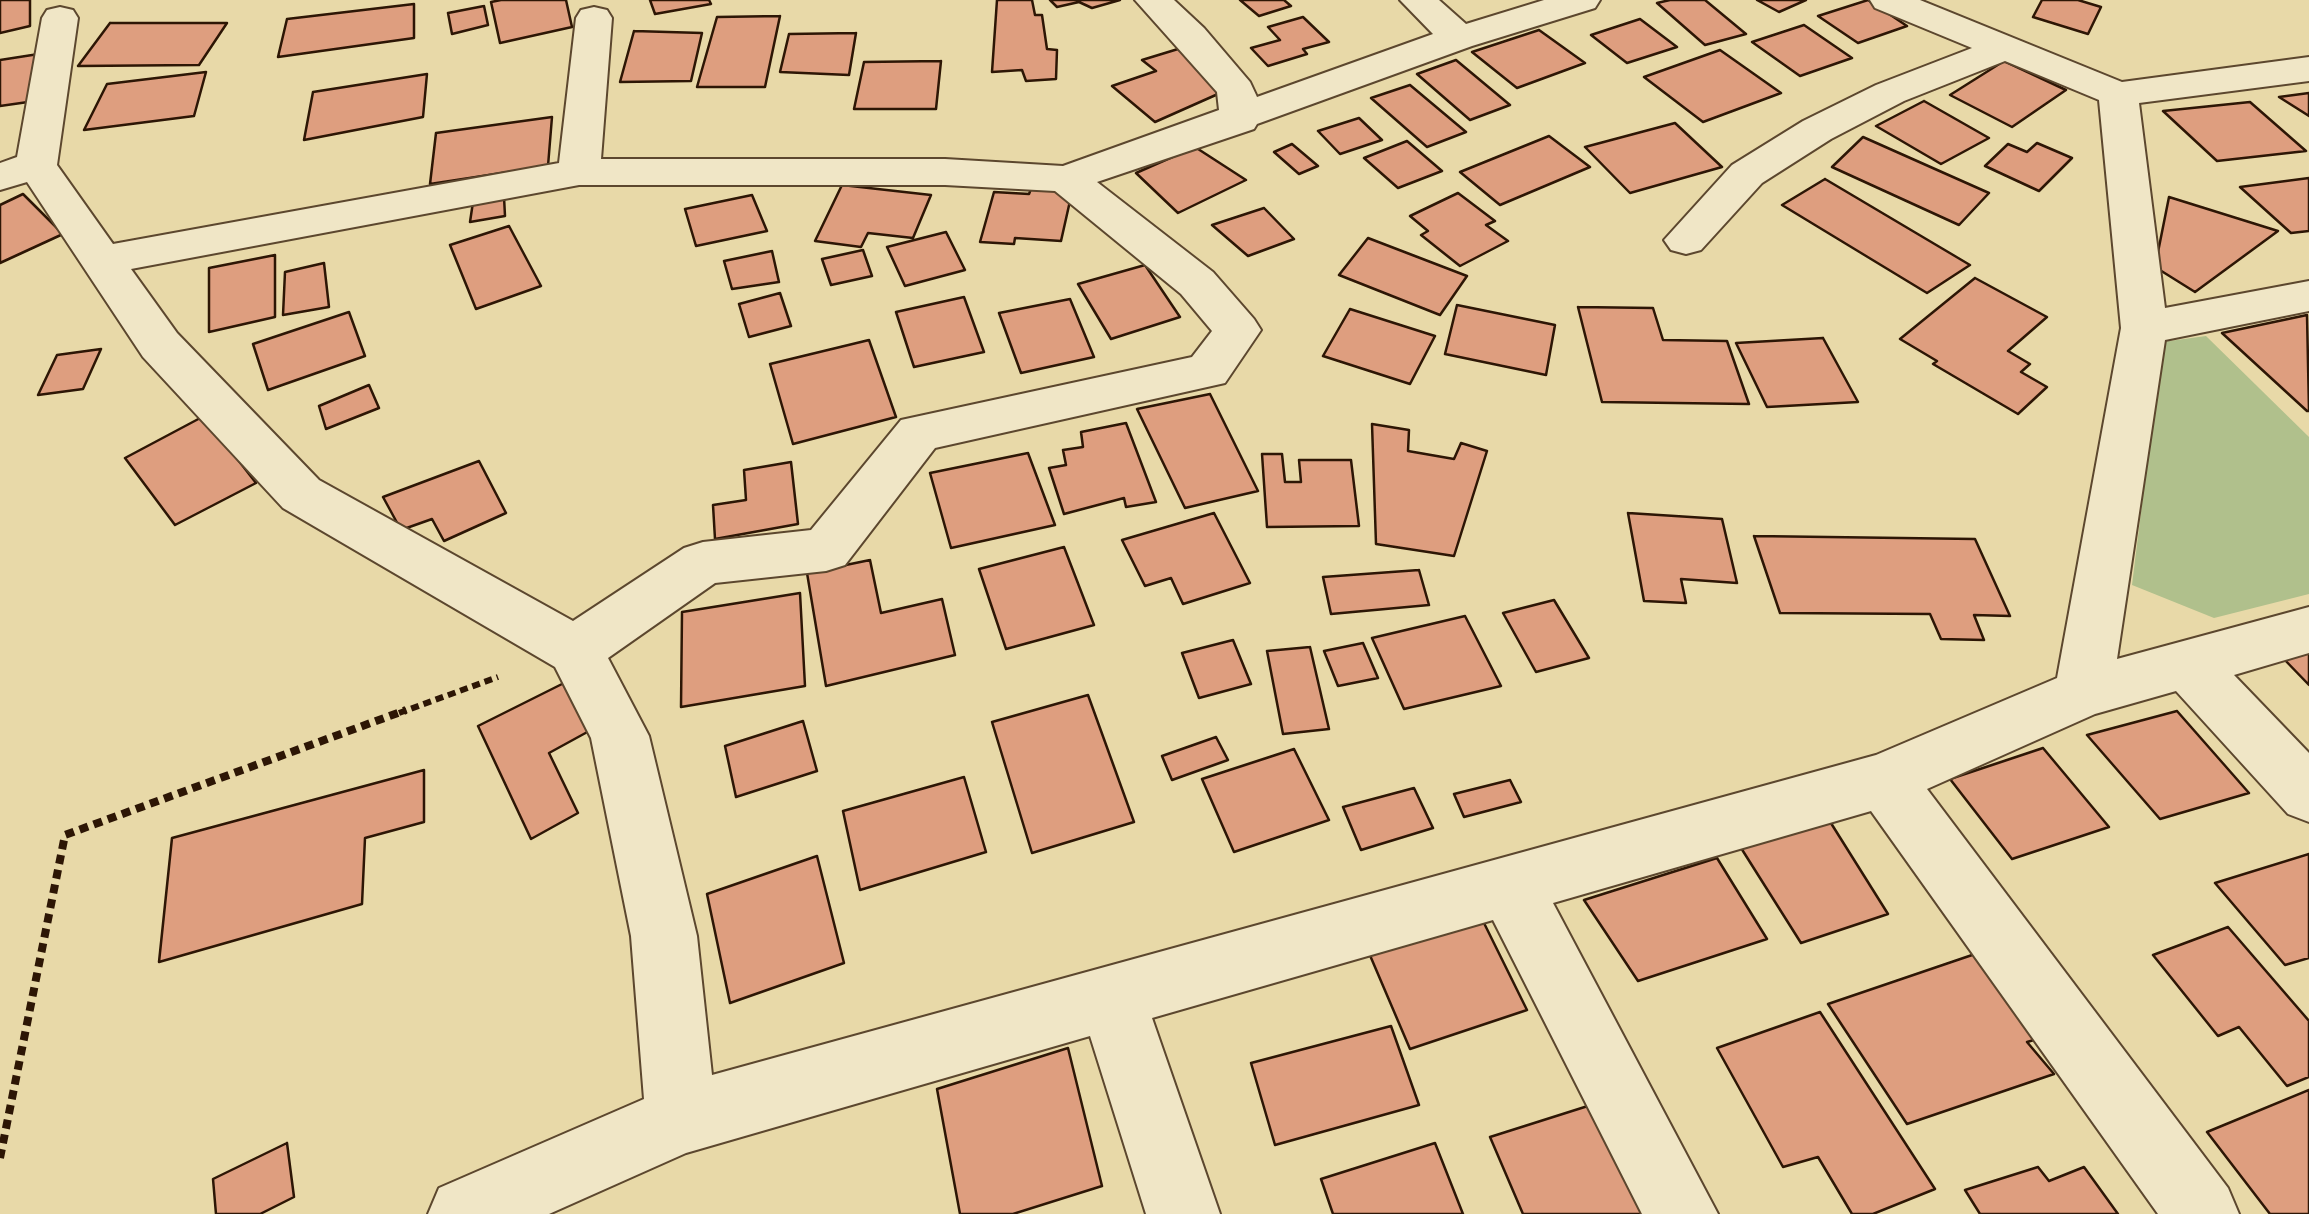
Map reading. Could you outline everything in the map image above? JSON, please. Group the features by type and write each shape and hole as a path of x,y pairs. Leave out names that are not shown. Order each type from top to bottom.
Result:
{"street":[{"path":"1153,0 1191,36 1236,90 1240,120"},
{"path":"1418,0 1460,38"},
{"path":"103,260 578,172 945,172 1066,180 1460,38 1582,0"},
{"path":"1888,0 2118,94 2309,69"},
{"path":"60,18 18,171 103,260 160,345 301,494 574,650 620,736 664,936 681,1118"},
{"path":"578,172 594,18"},
{"path":"1686,240 1747,174 1817,130 1890,94 2008,47"},
{"path":"2083,693 2144,328 2118,94"},
{"path":"574,650 703,562 826,550 919,432 1208,372 1238,330 1197,283 1066,180"},
{"path":"2144,328 2309,296"},
{"path":"465,1214 681,1118 1884,780 2083,693 2309,630"},
{"path":"2186,664 2309,795"},
{"path":"1884,780 2202,1214"},
{"path":"1510,887 1681,1214"},
{"path":"1111,996 1183,1214"}],"path":[{"path":"0,1158 65,834 574,650"}],"green space":[{"path":"2206,336 2309,437 2309,594 2214,618 2132,585 2162,342"}],"building":[{"path":"0,0 30,0 30,26 0,33"},
{"path":"566,0 572,27 500,43 491,2"},
{"path":"650,0 709,0 711,4 655,14"},
{"path":"997,0 1032,0 1035,15 1042,15 1047,49 1057,50 1056,79 1026,81 1022,70 992,72"},
{"path":"1050,0 1120,0 1092,8 1079,2 1057,7"},
{"path":"1240,0 1284,0 1291,6 1259,16"},
{"path":"1705,0 1746,34 1705,45 1657,3"},
{"path":"1757,0 1806,0 1779,12"},
{"path":"1868,0 1907,26 1858,43 1818,16"},
{"path":"2042,0 2078,0 2101,7 2088,34 2033,17"},
{"path":"414,4 414,38 278,57 287,19"},
{"path":"484,6 488,25 452,34 448,13"},
{"path":"780,16 765,87 697,87 717,17"},
{"path":"1303,17 1329,42 1303,49 1307,54 1268,66 1251,48 1280,40 1268,27"},
{"path":"1640,19 1677,47 1627,63 1591,35"},
{"path":"110,23 227,23 199,65 78,66"},
{"path":"1804,25 1852,58 1800,76 1752,42"},
{"path":"1539,30 1585,63 1517,88 1472,52"},
{"path":"634,31 702,33 691,81 620,82"},
{"path":"856,33 849,75 780,72 789,34"},
{"path":"1178,49 1227,90 1155,122 1112,86 1156,71 1142,60"},
{"path":"1720,50 1781,93 1703,122 1644,77"},
{"path":"45,53 28,102 0,106 0,60"},
{"path":"1456,60 1510,105 1470,120 1417,74"},
{"path":"941,61 936,109 854,109 864,62"},
{"path":"2004,61 2066,90 2012,127 1950,95"},
{"path":"206,72 194,116 84,130 107,84"},
{"path":"427,74 423,117 304,140 313,92"},
{"path":"1410,85 1466,132 1427,147 1371,98"},
{"path":"2309,93 2309,116 2279,97"},
{"path":"1924,101 1989,138 1941,164 1876,126"},
{"path":"2250,102 2306,151 2217,161 2163,111"},
{"path":"552,117 548,166 430,184 436,133"},
{"path":"1359,118 1382,140 1340,154 1318,131"},
{"path":"1675,123 1722,167 1630,193 1585,147"},
{"path":"1549,136 1590,167 1500,205 1460,172"},
{"path":"1863,137 1989,193 1959,225 1832,167"},
{"path":"1407,141 1442,171 1398,188 1364,158"},
{"path":"2037,143 2072,158 2039,191 1985,166 2008,144 2027,152"},
{"path":"1292,144 1318,166 1299,174 1274,152"},
{"path":"1195,147 1246,180 1178,213 1136,173"},
{"path":"2309,178 2309,231 2291,233 2240,187"},
{"path":"1825,179 1970,265 1927,293 1782,205"},
{"path":"842,185 931,195 913,238 868,233 861,247 815,241"},
{"path":"1031,189 1072,192 1061,241 1015,238 1014,244 980,242 994,192 1029,194"},
{"path":"1458,193 1495,221 1486,225 1508,241 1460,266 1421,235 1428,231 1410,216"},
{"path":"23,194 63,234 0,263 0,205"},
{"path":"752,195 767,231 696,246 685,209"},
{"path":"504,197 505,216 470,222 473,202"},
{"path":"2169,197 2278,231 2195,292 2155,267"},
{"path":"1264,208 1294,239 1248,256 1212,225"},
{"path":"509,226 541,286 476,309 450,245"},
{"path":"946,232 965,270 905,286 887,247"},
{"path":"1368,238 1467,276 1440,315 1339,275"},
{"path":"863,250 872,276 831,285 822,259"},
{"path":"772,251 779,282 732,289 724,261"},
{"path":"275,255 275,317 209,332 209,268"},
{"path":"324,263 329,307 283,315 285,272"},
{"path":"1145,265 1180,317 1111,339 1078,284"},
{"path":"1975,278 2047,317 2008,351 2030,364 2021,372 2047,387 2018,414 1933,364 1937,361 1900,339"},
{"path":"780,293 791,326 749,337 739,304"},
{"path":"964,297 984,352 914,367 896,312"},
{"path":"1070,299 1094,357 1021,373 999,313"},
{"path":"1457,305 1555,325 1546,375 1445,354"},
{"path":"1578,307 1653,308 1663,340 1727,341 1749,404 1602,402"},
{"path":"1350,309 1435,336 1410,384 1323,356"},
{"path":"349,312 365,356 268,390 253,344"},
{"path":"2307,315 2309,411 2222,333"},
{"path":"1823,338 1858,402 1767,407 1736,343"},
{"path":"869,340 896,417 793,444 770,364"},
{"path":"101,349 83,389 38,395 57,355"},
{"path":"369,385 379,408 326,429 319,406"},
{"path":"1210,394 1258,491 1185,508 1137,409"},
{"path":"204,416 256,483 175,525 125,458"},
{"path":"1126,423 1156,502 1126,507 1124,498 1064,514 1049,468 1066,465 1063,450 1083,447 1081,432"},
{"path":"1372,424 1409,430 1408,451 1454,459 1461,443 1487,451 1454,556 1376,544"},
{"path":"1028,453 1055,525 951,548 930,473"},
{"path":"1262,454 1282,454 1285,482 1301,482 1299,460 1351,460 1359,526 1267,527"},
{"path":"479,461 506,513 444,541 432,519 401,530 383,497"},
{"path":"791,462 798,524 715,539 713,505 746,500 744,470"},
{"path":"1214,513 1250,583 1183,604 1171,578 1145,586 1122,540"},
{"path":"1628,513 1722,519 1737,583 1681,579 1686,603 1644,601"},
{"path":"1754,536 1975,539 2010,616 1974,615 1984,640 1941,639 1930,614 1780,613"},
{"path":"1064,547 1094,625 1006,649 979,569"},
{"path":"870,560 881,613 942,599 955,655 826,686 807,573"},
{"path":"1419,570 1429,605 1331,614 1323,577"},
{"path":"800,593 805,686 681,707 682,612"},
{"path":"1554,600 1589,658 1536,672 1503,613"},
{"path":"1465,616 1501,686 1404,709 1372,638"},
{"path":"1233,640 1251,684 1199,698 1182,653"},
{"path":"1363,643 1378,678 1338,686 1324,651"},
{"path":"1310,647 1329,729 1283,734 1267,651"},
{"path":"2309,648 2309,685 2281,656"},
{"path":"566,682 591,730 549,753 578,813 531,839 478,726"},
{"path":"1088,695 1134,822 1032,853 992,722"},
{"path":"2177,711 2249,793 2160,819 2087,735"},
{"path":"803,721 817,771 736,797 725,746"},
{"path":"1216,737 1228,760 1172,780 1162,756"},
{"path":"2043,748 2109,827 2012,859 1950,779"},
{"path":"1294,749 1329,820 1234,852 1202,779"},
{"path":"424,770 424,822 365,838 362,904 159,962 172,838"},
{"path":"964,777 986,852 860,890 843,811"},
{"path":"1510,780 1521,802 1464,817 1454,794"},
{"path":"1414,788 1433,828 1361,850 1343,807"},
{"path":"1824,812 1888,914 1801,943 1736,840"},
{"path":"2309,854 2309,958 2285,965 2215,883"},
{"path":"817,856 844,963 730,1003 707,894"},
{"path":"1717,858 1767,939 1638,981 1584,900"},
{"path":"1481,917 1527,1010 1410,1049 1369,953"},
{"path":"2228,927 2309,1021 2309,1077 2287,1086 2239,1027 2218,1036 2153,955"},
{"path":"1978,953 2041,1038 2027,1042 2054,1074 1907,1124 1828,1004"},
{"path":"1820,1012 1935,1189 1873,1214 1852,1214 1818,1157 1783,1167 1717,1048"},
{"path":"1391,1026 1419,1105 1275,1145 1251,1063"},
{"path":"1068,1048 1102,1186 1013,1214 960,1214 937,1089"},
{"path":"2309,1090 2309,1214 2270,1214 2207,1132"},
{"path":"1591,1105 1642,1214 1523,1214 1490,1137"},
{"path":"287,1143 294,1197 260,1214 216,1214 213,1179"},
{"path":"1435,1143 1463,1214 1333,1214 1321,1179"},
{"path":"2038,1167 2049,1181 2084,1167 2118,1214 1980,1214 1965,1190"}]}
